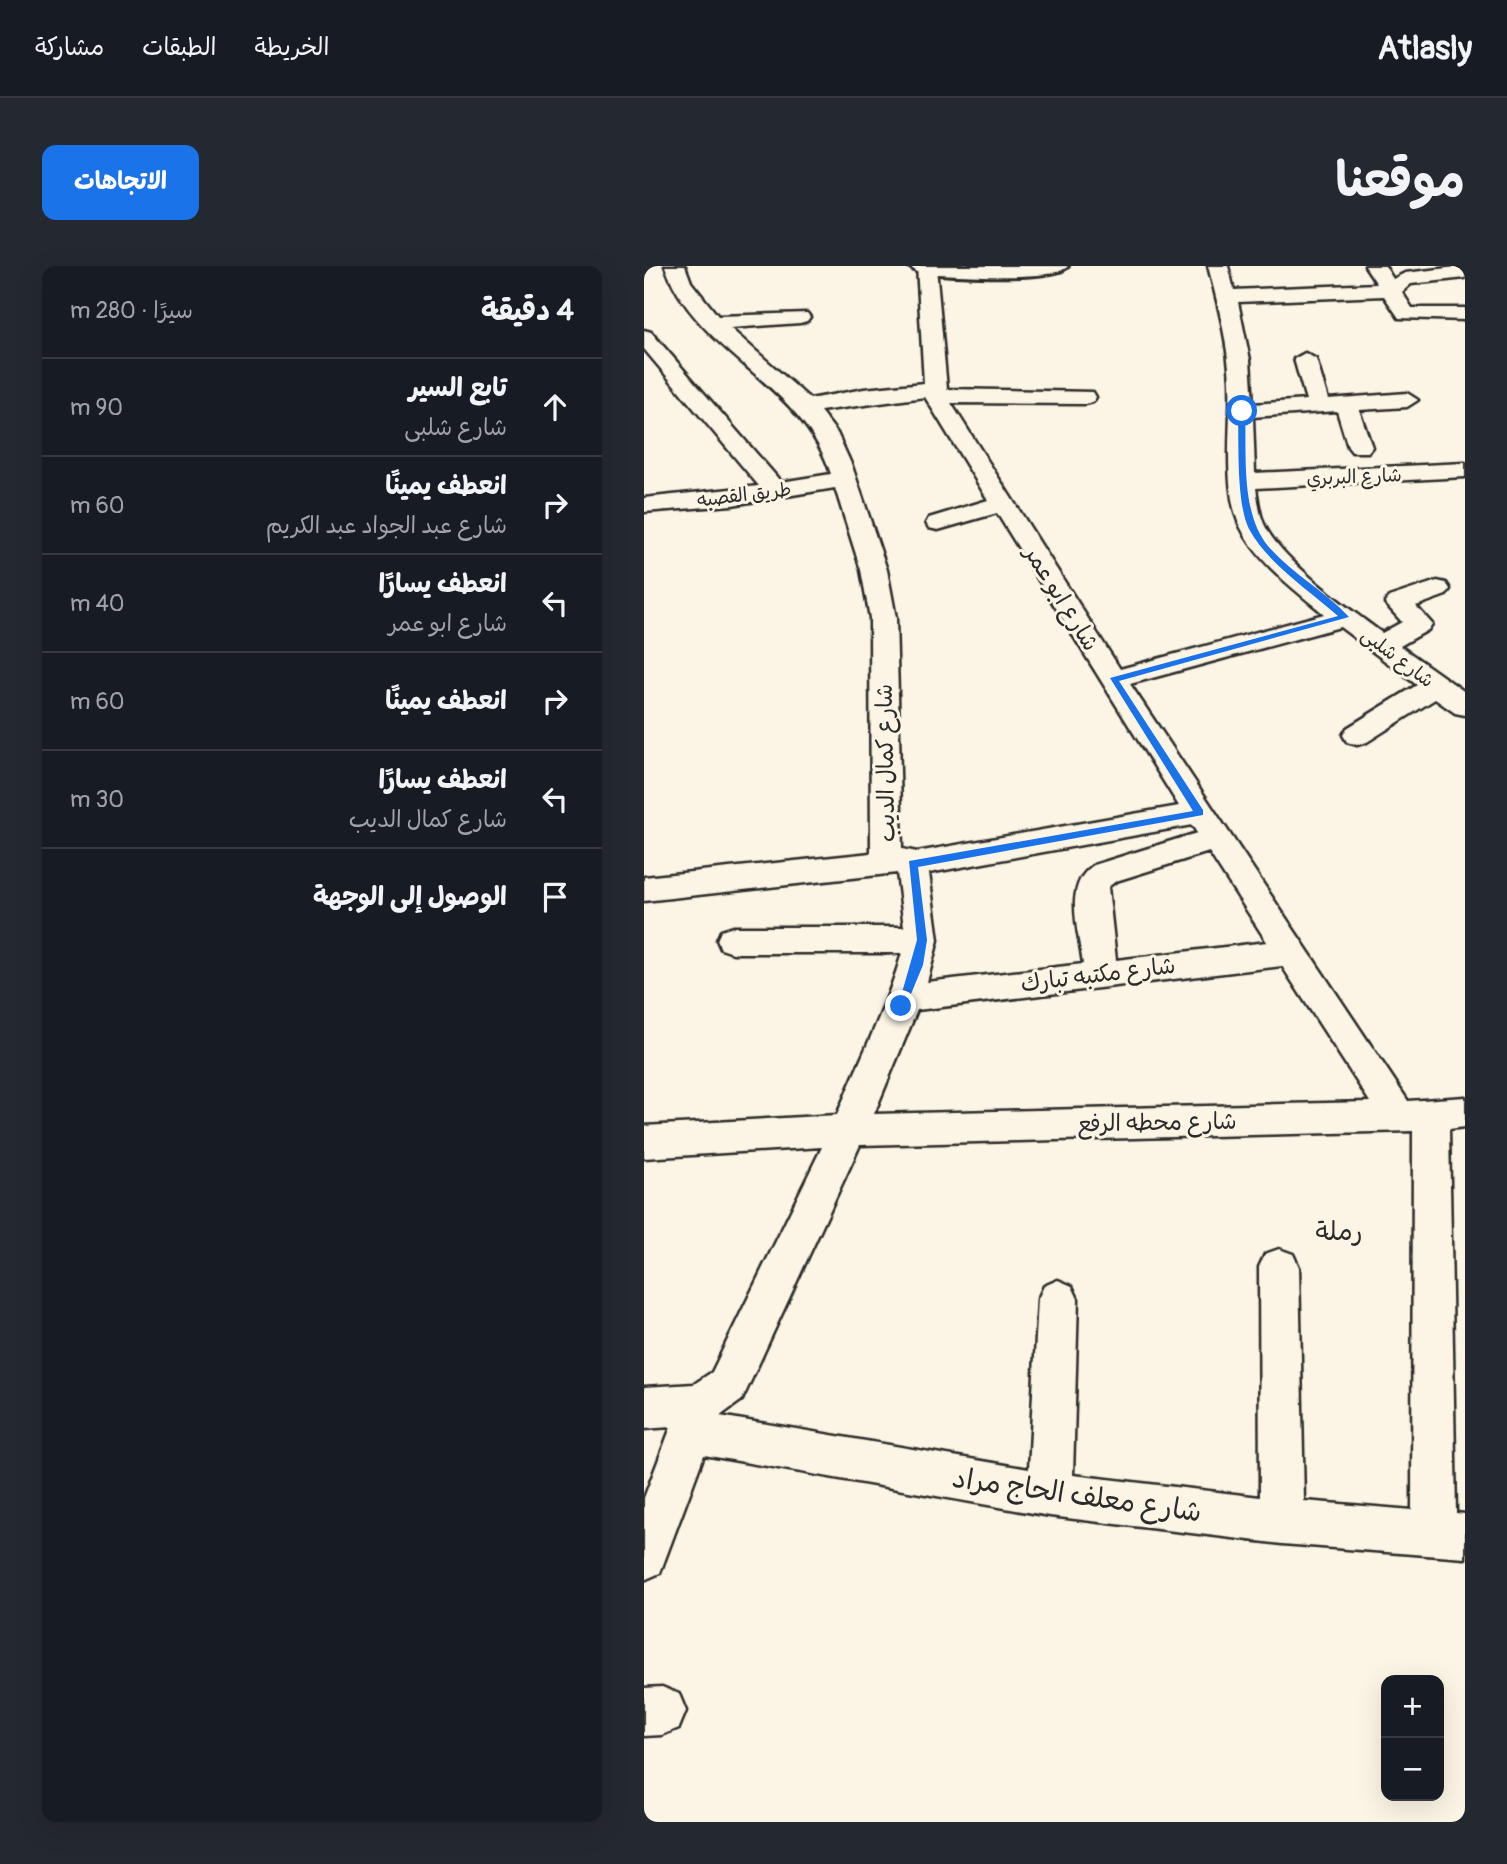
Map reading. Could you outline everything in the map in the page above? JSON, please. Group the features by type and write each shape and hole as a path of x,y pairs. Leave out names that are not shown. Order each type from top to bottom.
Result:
{"main road":[{"path":"919,266 1002,270 1057,266"}],"street":[{"name":"شارع كمال الديب","path":"644,1557 706,1407 849,1130 892,1023 906,998 922,940 900,864 883,618 874,570 843,479 825,433 805,407 712,323 681,283 675,266"},
{"name":"شارع شلبى","path":"1218,266 1239,360 1244,481 1252,527 1266,548 1345,617 1465,706"},
{"path":"1375,266 1406,314 1465,314"},
{"name":"شارع ابو عمر","path":"926,267 935,393 1113,680 1290,952 1432,1115"},
{"path":"1226,296 1391,290 1405,279 1465,272"},
{"path":"712,323 800,317"},
{"path":"644,336 776,491"},
{"path":"1305,359 1319,405"},
{"path":"805,407 864,396 935,393 1085,397"},
{"path":"1242,411 1407,401"},
{"path":"1345,403 1360,447"},
{"path":"1454,471 1465,487"},
{"name":"شارع البربري","path":"1244,481 1454,471"},
{"name":"طريق القصبه","path":"644,505 776,491 843,479"},
{"path":"939,523 1003,503"},
{"path":"1381,645 1419,624 1398,603 1437,589"},
{"path":"1113,680 1345,617"},
{"path":"1357,735 1436,686"},
{"path":"644,889 900,864 1208,825"},
{"path":"1101,973 1090,890 1096,879 1208,825"},
{"path":"733,940 922,940"},
{"name":"شارع مكتبه تبارك","path":"906,998 1290,952"},
{"path":"1432,1115 1449,1535"},
{"name":"شارع محطه الرفع","path":"644,1142 849,1130 1432,1115"},
{"path":"1279,1267 1282,1522"},
{"path":"1050,1494 1058,1298"},
{"name":"شارع معلف الحاج مراد","path":"644,1408 706,1407 1050,1494 1282,1522 1449,1535"}],"district":[{"name":"رملة","path":"1339,1231"}],"route":[{"path":"901,1006 917,965 922,940 912,864 1199,813 1113,680 1345,617 1266,548 1252,527 1244,481 1242,411"}]}
